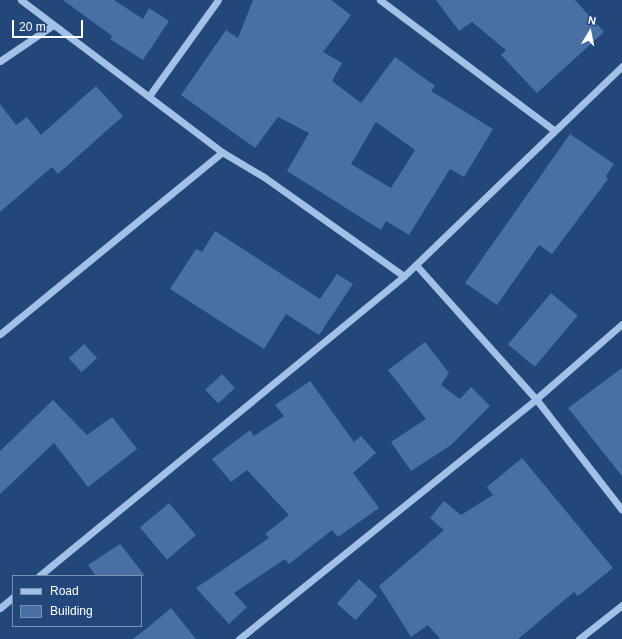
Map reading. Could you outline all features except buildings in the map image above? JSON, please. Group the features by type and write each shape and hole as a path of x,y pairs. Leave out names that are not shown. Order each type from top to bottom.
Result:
{"street":[{"path":"21,0 222,152 264,177 404,276"},
{"path":"149,96 218,0"},
{"path":"380,0 554,130"},
{"path":"0,61 53,25"},
{"path":"40,575 404,276 622,66"},
{"path":"0,334 222,152"},
{"path":"416,265 536,398 622,510"},
{"path":"239,639 536,398 622,324"},
{"path":"0,608 12,598"},
{"path":"579,639 622,605"}]}
